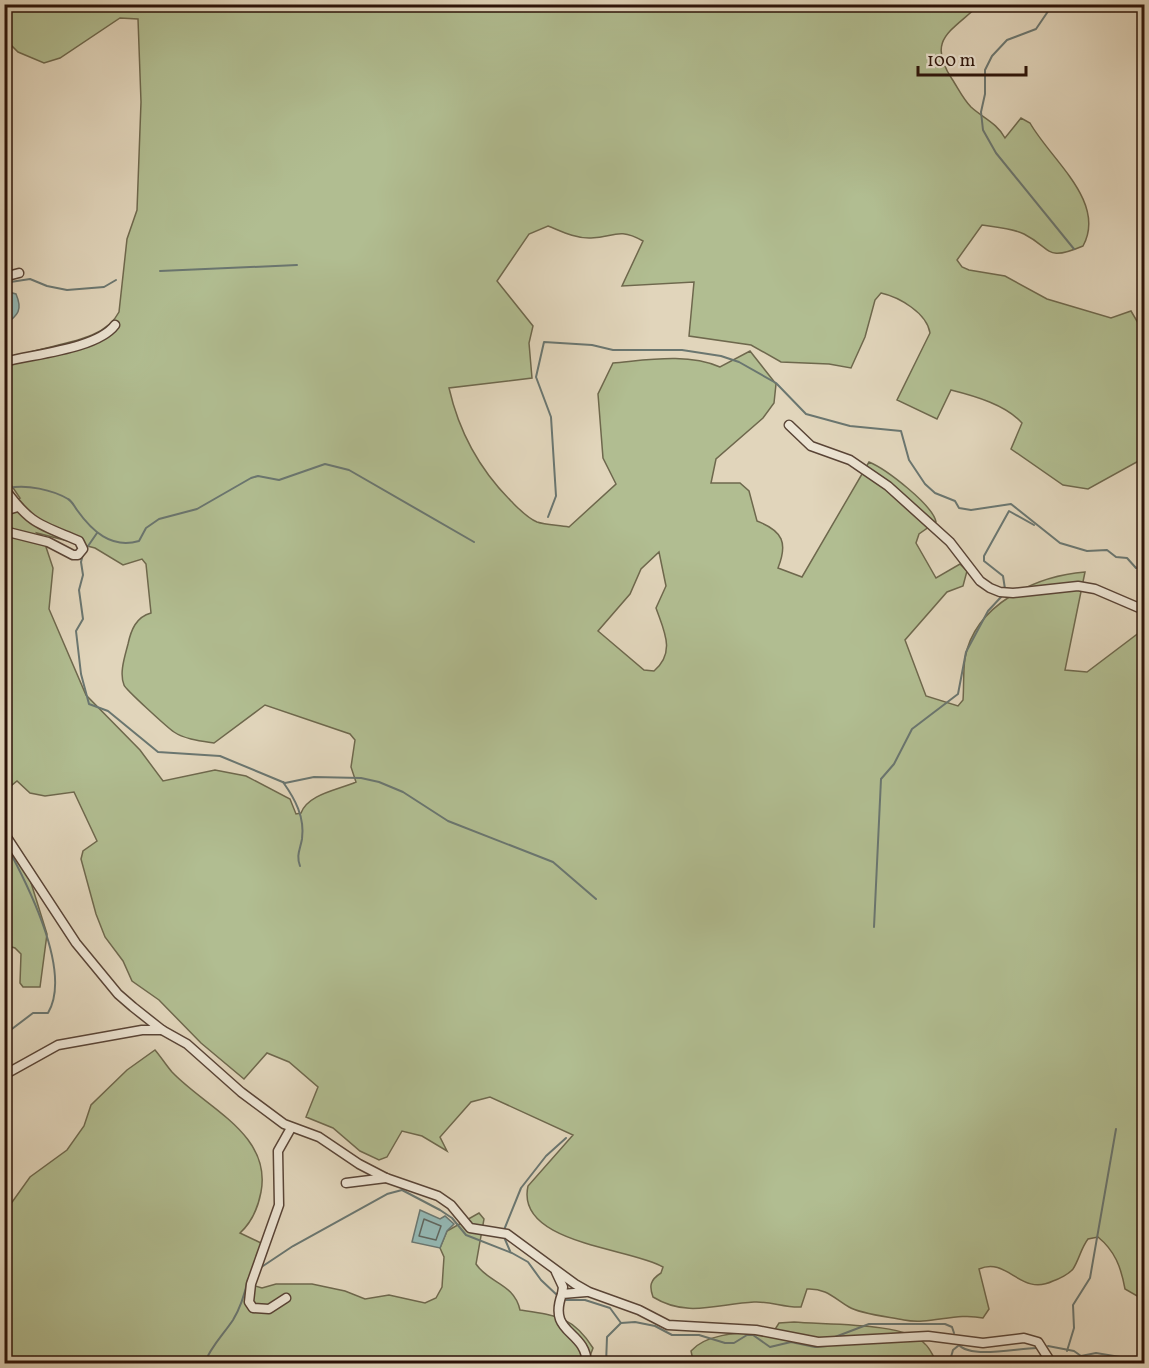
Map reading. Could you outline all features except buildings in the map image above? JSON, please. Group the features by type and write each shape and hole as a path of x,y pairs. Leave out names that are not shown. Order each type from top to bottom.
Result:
{"street":[{"path":"4,277 20,273"},
{"path":"4,362 85,344 105,335 115,325"},
{"path":"789,425 811,446 850,460 888,486 950,542 980,581 990,588 1013,593 1078,586 1095,589 1144,610"},
{"path":"4,488 18,507 32,520 79,541 82,544 82,552 69,554 48,542 4,531"},
{"path":"4,511 18,507"},
{"path":"4,833 76,943 118,994 162,1030 187,1044 241,1092 291,1128 320,1137 359,1164 386,1178 438,1196 451,1205 470,1228 507,1233 556,1271 589,1292 630,1306 668,1325 681,1327 756,1330 835,1342 877,1337 950,1337 983,1343 1024,1338 1038,1342 1052,1364"},
{"path":"4,1075 58,1045 142,1030 162,1030"},
{"path":"286,1298 269,1309 253,1308 249,1302 255,1270 279,1205 278,1151 291,1128"},
{"path":"346,1183 386,1178"},
{"path":"556,1271 563,1287 557,1315 584,1347 587,1364"},
{"path":"562,1294 589,1292"}],"green space":[{"path":"5,5 979,5 945,37 941,54 945,65 968,104 994,124 1005,138 1021,118 1030,123 1082,198 1088,213 1088,230 1083,246 1071,251 1055,253 1019,232 982,225 957,260 962,267 969,270 1005,276 1047,299 1111,318 1131,311 1144,333 1144,458 1088,489 1063,485 1011,449 1022,423 999,406 951,390 937,419 897,400 930,333 924,319 918,313 904,302 888,295 881,293 875,300 865,337 851,368 829,364 781,362 751,345 689,336 694,282 622,286 643,241 627,234 583,238 548,226 529,234 497,281 533,326 529,343 532,378 449,388 458,420 472,449 500,489 533,520 544,524 569,527 616,484 603,458 598,394 613,363 681,359 720,367 750,351 776,384 774,403 763,418 716,459 711,483 740,483 749,491 757,521 773,529 781,539 783,552 778,568 802,577 869,462 918,497 927,506 936,522 919,534 916,543 936,578 960,564 967,571 963,586 947,592 905,640 926,696 958,706 963,700 965,658 971,639 981,622 1010,596 1047,580 1085,572 1065,670 1087,672 1144,629 1144,1300 1125,1289 1116,1260 1109,1248 1098,1237 1088,1239 1071,1271 1042,1285 1023,1281 998,1268 989,1266 979,1269 989,1309 983,1318 963,1316 924,1321 904,1320 854,1309 830,1294 814,1289 807,1289 801,1307 754,1302 702,1308 678,1307 653,1297 651,1284 661,1273 663,1267 648,1260 579,1241 557,1232 539,1220 529,1205 528,1186 573,1135 490,1097 471,1102 440,1137 447,1151 422,1136 402,1131 387,1157 379,1160 360,1151 333,1128 306,1117 318,1087 289,1062 267,1053 244,1079 201,1043 159,1000 132,981 123,961 105,937 96,914 81,859 83,851 97,841 74,792 45,796 30,793 17,781 11,786 5,808 5,502 20,498 5,476 5,363 33,351 98,332 110,324 119,312 127,239 137,210 141,102 138,19 120,18 60,58 44,63 18,52 5,39","holes":["37,533 95,548 123,565 142,559 146,564 151,613 138,621 133,629 122,675 124,685 131,693 174,732 188,738 214,743 265,705 350,734 355,740 351,767 356,782 324,793 310,801 301,813 296,814 290,799 246,776 215,770 163,781 140,750 86,695 49,609 53,568 44,541","659,552 666,586 656,608 665,633 666,649 661,664 654,671 644,670 598,631 630,594 641,569"]},
{"path":"4,844 27,870 47,934 40,987 23,987 20,983 21,954 15,948 5,945"},
{"path":"155,1050 172,1072 218,1110 247,1138 257,1154 262,1172 261,1192 254,1214 240,1233 263,1244 253,1280 255,1286 262,1288 276,1284 312,1284 345,1291 365,1299 389,1295 425,1303 436,1298 442,1287 444,1257 440,1248 447,1231 479,1213 484,1219 476,1264 512,1294 520,1310 553,1316 578,1329 593,1348 587,1364 5,1364 5,1212 30,1177 67,1150 84,1126 91,1105 127,1070"},
{"path":"779,1323 864,1326 900,1332 915,1337 925,1344 938,1363 697,1363 693,1360 691,1351 698,1344 718,1336 774,1331"}],"water":[{"path":"5,291 16,294 19,308 16,315 5,325"},
{"path":"420,1210 440,1219 445,1216 454,1224 447,1231 440,1248 412,1242"}],"waterway":[{"path":"1053,4 1036,29 1007,40 992,56 985,70 985,94 981,112 983,130 996,153 1074,249"},
{"path":"160,271 297,265"},
{"path":"4,283 30,279 47,286 67,290 104,287 116,280"},
{"path":"548,517 556,496 551,417 536,377 544,342 592,345 613,350 682,350 721,356 739,362 776,383 806,414 850,426 901,431 909,460 925,484 935,493 955,501 959,508 971,510 1011,504 1060,543 1087,551 1107,550 1116,557 1127,558 1136,568 1144,566"},
{"path":"9,488 31,487 62,496 71,501 89,525 103,536 129,543 139,541 146,528 159,519 197,509 251,478 258,476 279,480 325,464 349,470 474,542"},
{"path":"1005,589 1003,576 984,561 984,556 1009,511 1034,525"},
{"path":"86,549 97,533"},
{"path":"83,554 81,562 83,575 79,590 83,619 76,631 81,674 89,704 108,711 158,752 220,756 285,783 314,777 361,778 379,782 403,792 448,821 553,862 596,899"},
{"path":"874,927 881,779 894,764 912,729 958,694 966,652 988,611 1002,596"},
{"path":"283,782 295,802 302,823 303,831 298,856 300,866"},
{"path":"4,841 24,879 44,926 55,974 54,995 48,1013 33,1013 4,1035"},
{"path":"1067,1351 1074,1328 1073,1305 1090,1278 1116,1129"},
{"path":"504,1230 521,1188 546,1156 566,1138"},
{"path":"260,1268 293,1246 387,1194 402,1190 452,1218 466,1235 512,1253 528,1262 541,1280 558,1296"},
{"path":"504,1237 510,1251"},
{"path":"204,1364 236,1315 248,1279"},
{"path":"566,1300 585,1300 610,1308 621,1323"},
{"path":"606,1364 607,1337 621,1323 635,1322 655,1326 672,1335 699,1335 725,1343 734,1343 747,1335 753,1335 770,1347 791,1342 815,1347 827,1346"},
{"path":"835,1337 869,1324 945,1324 952,1327 954,1333"},
{"path":"957,1342 962,1348 982,1352 1039,1348"},
{"path":"949,1364 953,1350 958,1346"},
{"path":"1048,1346 1074,1351 1081,1356 1096,1353 1144,1361"}]}
